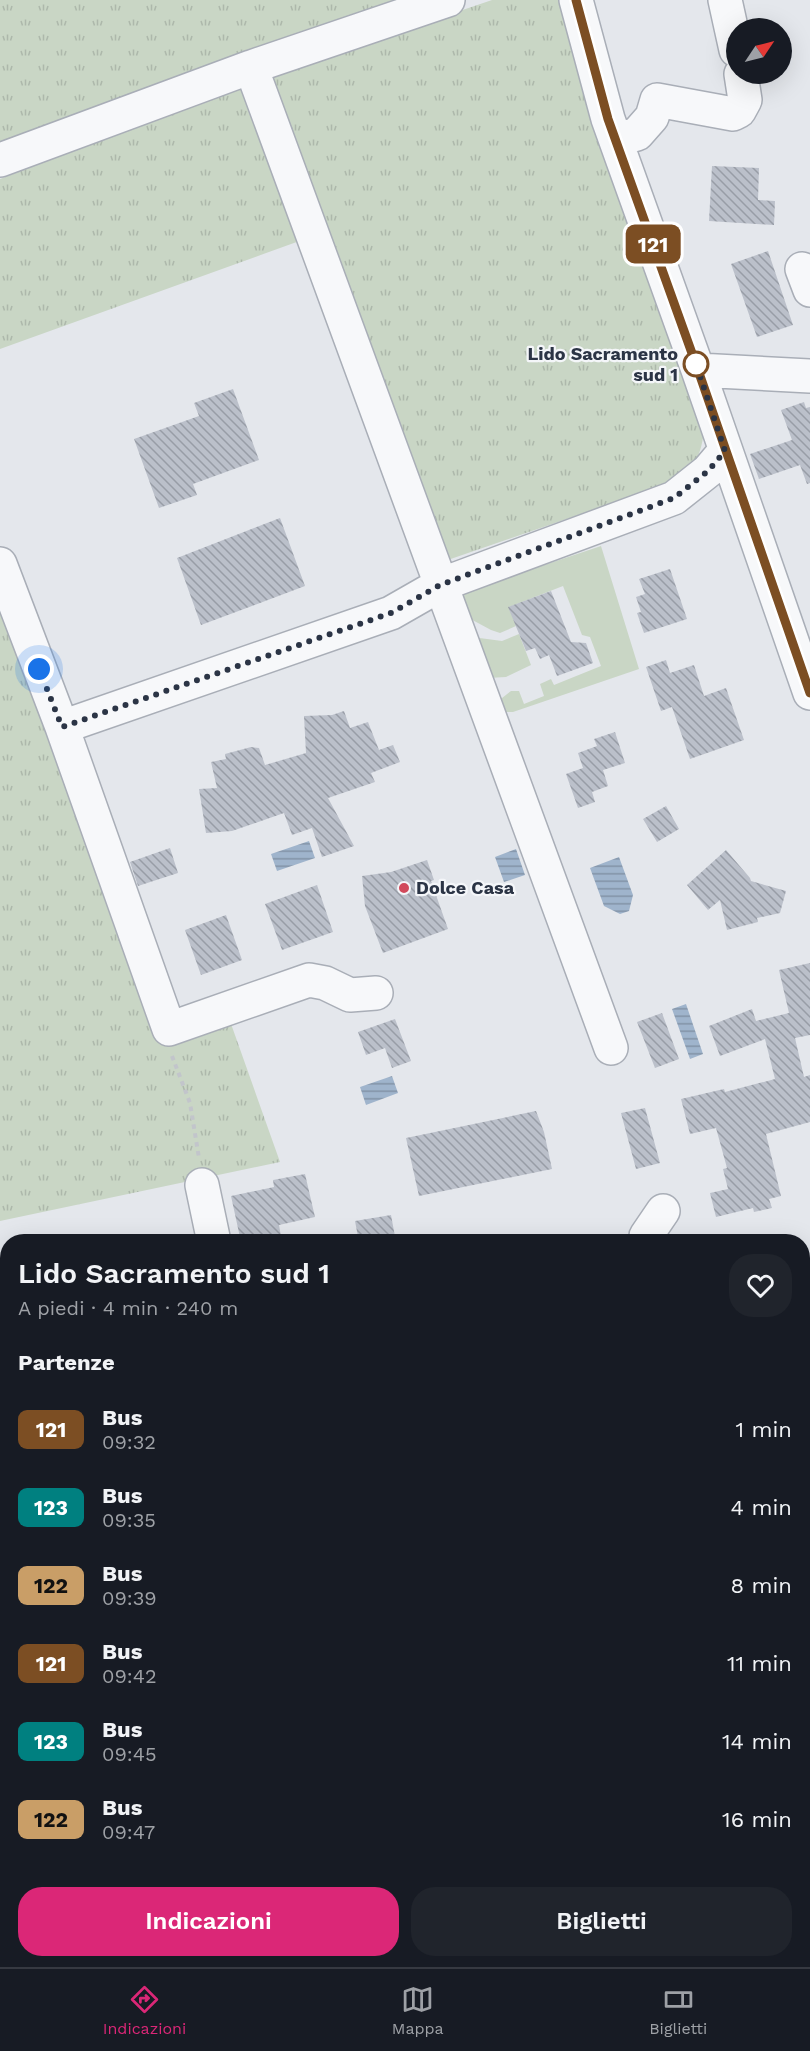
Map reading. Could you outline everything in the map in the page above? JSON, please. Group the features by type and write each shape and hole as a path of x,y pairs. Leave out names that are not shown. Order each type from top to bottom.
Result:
{"street":[{"path":"0,160 251,67 448,0"},
{"path":"576,0 608,119 810,693"},
{"path":"725,0 729,18"},
{"path":"251,67 611,1048"},
{"path":"616,140 637,134 652,117 657,100 733,114 739,111 746,100 743,84"},
{"path":"698,370 810,375"},
{"path":"62,727 391,613 440,585 674,498 708,471 725,451"},
{"path":"0,564 62,727 169,1029 309,980 325,983 350,995 376,993"},
{"path":"201,1177 212,1234"},
{"path":"647,1234 663,1211"}],"path":[{"path":"169,1029 167,1043 190,1103 201,1177"}],"green space":[{"path":"0,0 417,0 0,150"},
{"path":"492,0 564,0 705,425 701,447 695,461 665,485 442,562 266,77"},
{"path":"244,85 305,239 0,349 0,179"},
{"path":"601,546 639,669 513,712 500,712 497,702 511,691 519,691 524,704 544,696 540,684 551,679 554,685 601,666 590,637 582,635 563,586 509,607 516,626 500,633 465,616 458,594"},
{"path":"0,579 156,1029 230,1021 280,1162 0,1221"},
{"path":"519,634 531,665 506,677 488,678 472,637 502,641"}],"water":[{"path":"309,841 315,858 277,871 271,854"},
{"path":"516,849 525,875 504,882 495,857"},
{"path":"619,857 633,895 629,911 620,914 604,906 590,868"},
{"path":"686,1004 703,1054 690,1059 672,1009"},
{"path":"392,1076 398,1093 366,1105 360,1087"}],"building":[{"path":"712,166 759,168 758,200 775,201 774,225 709,221"},
{"path":"768,251 793,325 757,337 731,264"},
{"path":"233,389 259,460 193,484 197,495 159,508 134,439 199,416 194,403"},
{"path":"804,402 806,408 810,407 810,483 807,484 800,465 759,479 750,454 792,440 781,410"},
{"path":"280,518 305,586 201,625 177,558"},
{"path":"670,569 687,619 644,633 637,613 641,612 636,597 645,594 639,579"},
{"path":"551,591 571,642 586,643 593,663 557,676 549,655 540,659 535,648 526,651 508,607"},
{"path":"666,660 670,673 694,665 704,696 726,688 744,740 690,759 672,707 661,711 646,667"},
{"path":"344,711 350,728 368,722 379,750 393,745 400,762 371,773 375,782 328,798 354,846 322,857 312,828 292,835 284,813 232,831 206,833 199,789 217,788 211,762 226,759 225,754 251,747 259,748 265,765 306,753 304,716 332,715"},
{"path":"615,732 625,763 603,770 608,786 592,792 595,802 578,808 566,774 583,768 578,753 597,746 594,739"},
{"path":"666,806 679,829 657,842 643,819"},
{"path":"170,848 178,873 138,886 130,862"},
{"path":"726,850 751,881 786,891 780,913 757,918 758,922 727,930 720,900 708,910 687,885"},
{"path":"427,860 434,880 431,881 448,929 383,953 365,906 362,876 391,872"},
{"path":"317,885 333,932 282,950 265,904"},
{"path":"226,915 242,960 201,975 185,930"},
{"path":"810,963 810,1035 795,1038 804,1077 810,1075 810,1122 766,1134 781,1196 769,1199 772,1208 754,1212 753,1208 716,1217 710,1193 728,1189 723,1169 727,1168 716,1128 690,1134 681,1099 724,1089 725,1092 775,1079 765,1039 720,1056 709,1026 752,1009 756,1021 789,1013 779,970"},
{"path":"662,1013 679,1059 655,1068 637,1022"},
{"path":"395,1019 411,1061 392,1068 385,1048 366,1055 358,1032"},
{"path":"645,1108 660,1163 636,1169 621,1113"},
{"path":"536,1111 544,1132 552,1169 419,1196 406,1138"},
{"path":"305,1174 315,1217 279,1225 281,1234 239,1234 231,1196 274,1187 273,1180"},
{"path":"391,1215 395,1234 357,1234 355,1221"}],"bus line":[{"name":"121","path":"576,0 608,119 810,693"}],"place":[{"name":"Lido Sacramento sud 1","path":"696,364"},
{"name":"Dolce Casa","path":"404,888"}],"route":[{"path":"39,669 62,727 391,613 440,585 674,498 708,471 725,451 696,364"}]}
